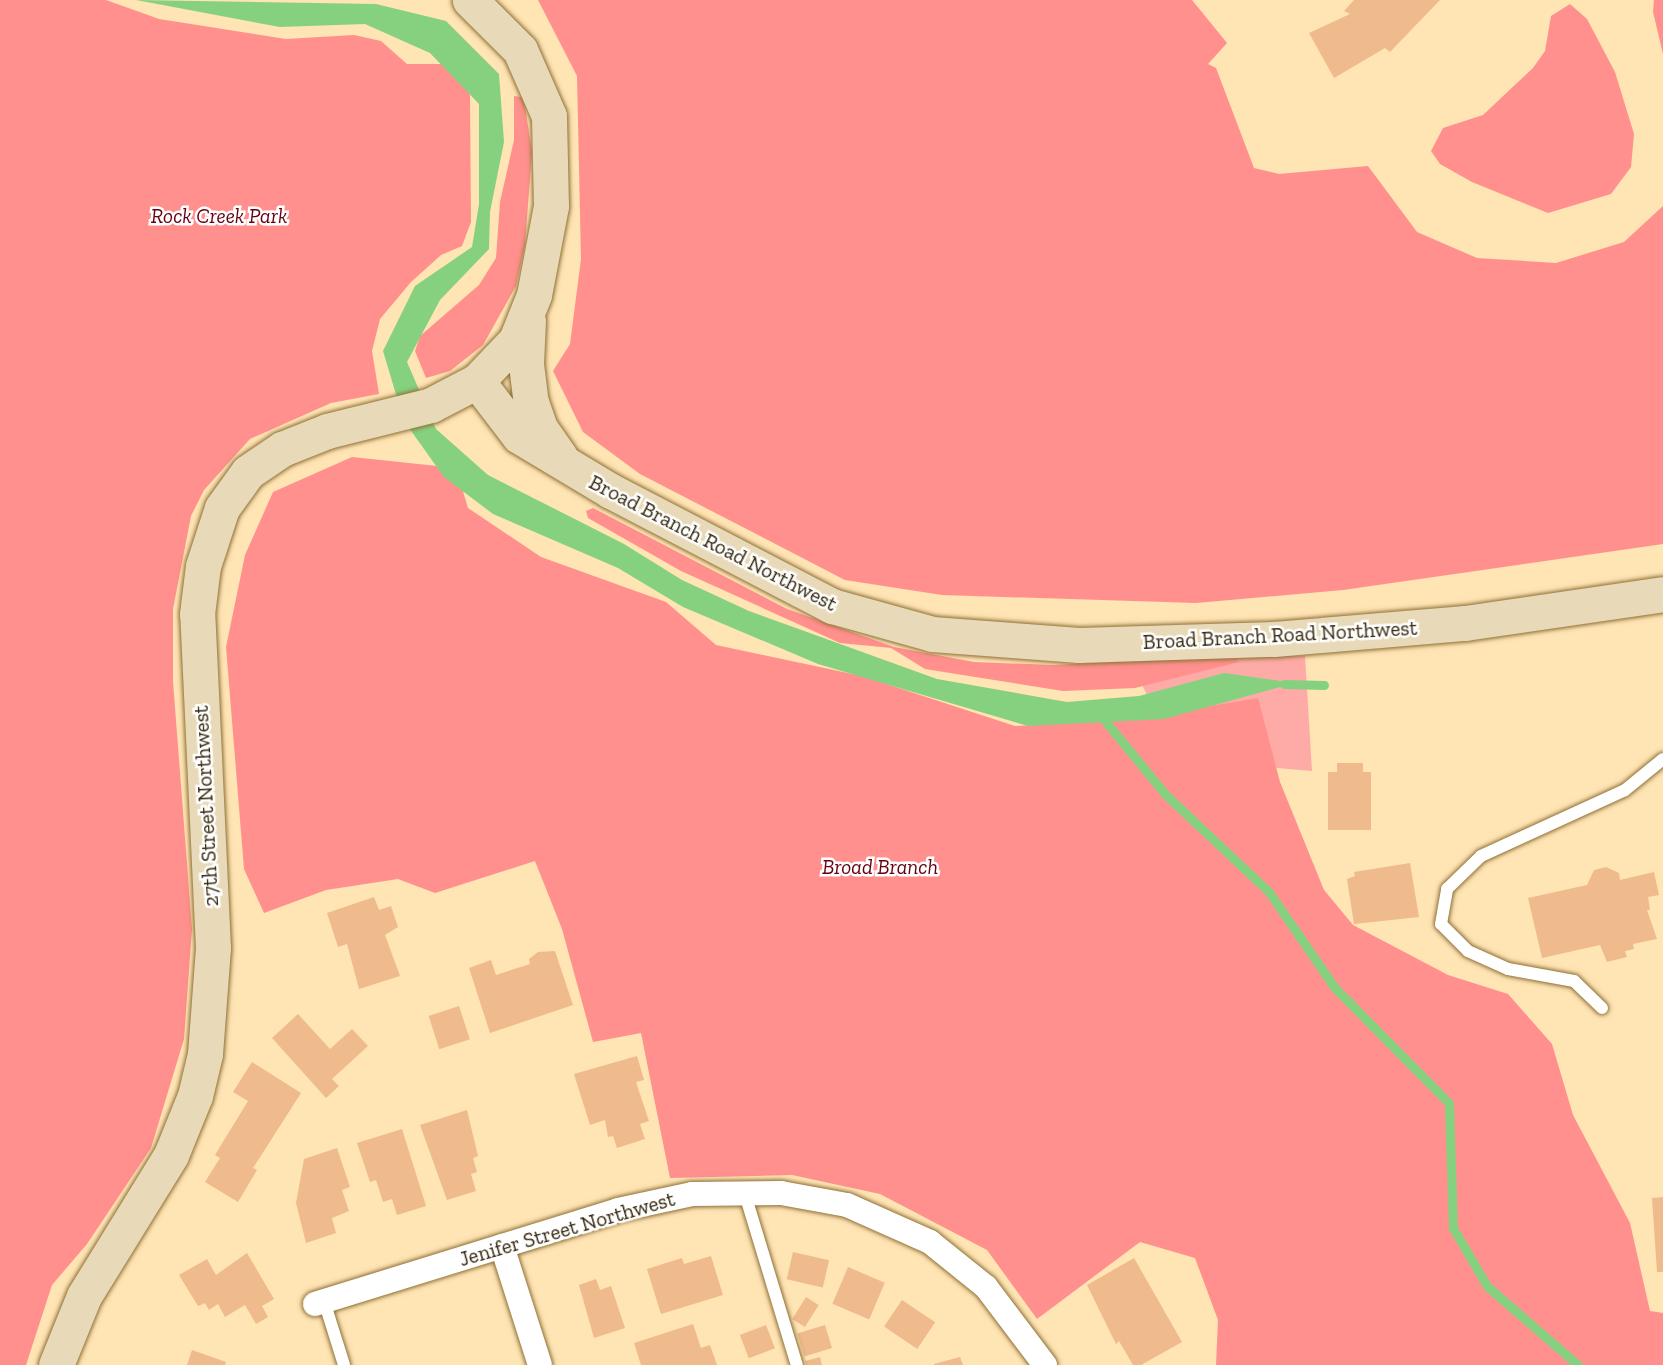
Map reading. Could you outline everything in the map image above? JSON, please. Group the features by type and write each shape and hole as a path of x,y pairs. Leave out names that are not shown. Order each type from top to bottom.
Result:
{"main road":[{"path":"470,0 520,50 549,116 551,206 529,310 526,364 531,402 540,428 566,465"},
{"path":"477,382 510,348 529,310"},
{"name":"27th Street Northwest","path":"56,1365 84,1296 171,1155 195,1096 205,1054 213,948 197,614 213,531 234,489 271,454 315,434 431,405 477,382"},
{"name":"Broad Branch Road Northwest","path":"477,382 519,436 566,465 832,606 896,626 966,639 1079,645 1342,635 1490,621 1663,594"}],"street":[{"name":"Jenifer Street Northwest","path":"320,1302 618,1210 692,1194 744,1191 825,1200 910,1229 950,1255 1002,1304 1045,1365"},
{"path":"502,1246 540,1365"}],"lane":[{"path":"1602,1008 1574,981 1508,969 1468,951 1441,924 1447,889 1481,856 1625,790 1663,759"},
{"path":"744,1191 797,1365"},
{"path":"320,1302 344,1365"}],"shaded area":[{"path":"136,0 376,4 446,21 499,74 504,142 490,212 489,249 440,300 407,362 436,429 488,475 624,544 682,580 749,611 937,679 1067,702 1139,696 1224,673 1295,683 1164,719 1028,726 818,664 683,607 618,568 493,514 444,477 404,421 383,351 415,286 472,247 479,204 479,104 430,53 365,24 280,27"},
{"path":"1154,656 1305,656 1312,771 1277,768 1186,732 1152,705 1129,659"}],"green space":[{"name":"Rock Creek Park","path":"0,0 106,0 159,19 286,39 354,35 381,41 407,64 451,64 470,95 471,222 462,246 441,255 411,282 380,319 372,351 379,394 331,403 250,439 204,490 191,516 173,609 173,681 192,929 184,1039 151,1148 87,1244 52,1285 26,1365 0,1365"},
{"path":"538,0 1192,0 1227,43 1208,64 1216,68 1254,168 1279,174 1368,166 1417,232 1477,258 1556,263 1624,242 1663,206 1663,544 1343,590 1196,603 942,595 845,580 640,474 583,432 553,371 570,344 581,259 577,76"},
{"path":"1654,0 1663,0 1663,54 1653,12"},
{"path":"1570,4 1587,19 1615,72 1634,134 1631,167 1611,194 1548,213 1472,182 1440,164 1431,151 1443,128 1483,115 1533,68 1545,51 1551,16"},
{"path":"514,96 522,97 525,106 532,152 525,245 516,286 483,345 450,371 426,378 415,351 420,336 479,285 496,258 500,202 514,140"},
{"name":"Broad Branch","path":"352,457 456,468 468,508 541,557 666,602 716,645 862,676 1015,726 1128,720 1258,698 1280,782 1324,890 1353,925 1448,975 1508,994 1552,1044 1573,1115 1630,1223 1650,1311 1663,1313 1663,1365 1216,1365 1218,1320 1195,1258 1140,1242 1037,1319 987,1250 880,1194 792,1175 670,1178 641,1033 593,1042 562,929 535,861 435,893 398,879 326,890 264,913 244,869 226,647 245,555 273,492"},
{"path":"593,508 787,609 894,647 974,662 1053,665 1234,656 1239,662 1135,688 1063,691 925,669 891,648 840,643 681,571 588,518 586,511"}],"building":[{"path":"1354,0 1440,0 1390,52 1385,48 1334,78 1309,33 1350,14 1344,11"},
{"path":"1337,763 1363,763 1363,772 1371,772 1371,830 1328,830 1328,772 1337,772"},
{"path":"1410,863 1419,917 1354,924 1347,879 1355,876 1354,872"},
{"path":"1606,867 1619,873 1620,880 1654,872 1659,895 1648,897 1650,910 1647,910 1657,939 1633,944 1634,949 1625,951 1627,957 1607,962 1600,945 1542,958 1528,898 1587,885 1594,870"},
{"path":"374,897 379,910 391,906 398,927 385,935 400,976 359,989 347,944 338,947 327,913"},
{"path":"555,951 573,1005 490,1033 469,968 491,960 496,975 530,964 529,959 538,952"},
{"path":"459,1006 470,1039 439,1049 429,1016"},
{"path":"298,1014 330,1049 352,1029 368,1046 332,1079 339,1086 326,1098 272,1038"},
{"path":"637,1056 644,1080 636,1082 649,1121 640,1124 645,1139 617,1148 613,1136 608,1137 605,1120 590,1125 574,1074"},
{"path":"252,1062 301,1093 253,1168 257,1170 238,1202 205,1182 220,1158 215,1155 248,1101 233,1092"},
{"path":"467,1110 478,1156 473,1158 477,1172 471,1174 476,1191 447,1200 420,1125"},
{"path":"402,1129 426,1206 397,1215 392,1199 383,1202 376,1180 370,1182 357,1143"},
{"path":"337,1148 350,1187 342,1190 349,1211 332,1218 336,1233 306,1243 296,1203 304,1159"},
{"path":"1663,1197 1663,1272 1657,1272 1652,1198"},
{"path":"793,1252 829,1260 823,1288 787,1279"},
{"path":"247,1253 274,1299 262,1306 268,1317 256,1324 245,1305 225,1317 218,1304 209,1310 205,1303 198,1306 179,1275 207,1259 216,1275"},
{"path":"711,1256 723,1295 661,1314 647,1269 682,1258 684,1264"},
{"path":"1134,1258 1182,1342 1141,1365 1133,1365 1119,1341 1116,1344 1087,1285"},
{"path":"848,1267 885,1283 869,1319 832,1304"},
{"path":"596,1279 600,1290 611,1286 625,1328 594,1338 579,1285"},
{"path":"806,1297 819,1305 805,1327 792,1319"},
{"path":"902,1300 935,1322 917,1349 884,1327"},
{"path":"693,1324 701,1348 710,1345 717,1365 641,1365 634,1343"},
{"path":"766,1325 775,1348 749,1358 740,1335"},
{"path":"825,1325 832,1348 804,1356 797,1333"},
{"path":"192,1350 226,1362 225,1365 187,1365"},
{"path":"820,1357 822,1365 806,1365 805,1361"},
{"path":"960,1357 963,1365 934,1365 934,1364"}],"waterway":[{"name":"Broad Branch","path":"1284,684 1324,685"},
{"path":"1101,716 1165,794 1269,892 1335,988 1449,1103 1453,1228 1487,1286 1578,1365"}]}
